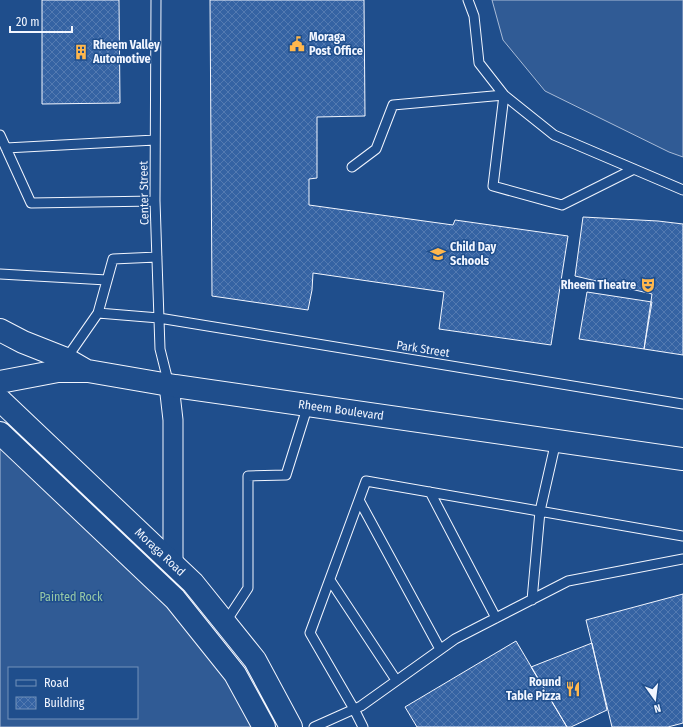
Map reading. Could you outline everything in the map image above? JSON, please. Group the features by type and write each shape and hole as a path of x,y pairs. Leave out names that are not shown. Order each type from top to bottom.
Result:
{"main road":[{"path":"0,330 23,342 66,358 88,371"},
{"name":"Rheem Boulevard","path":"0,382 58,371 88,371 169,385 683,459"},
{"name":"Moraga Road","path":"0,400 193,583 255,660 291,727"},
{"name":"Moraga Road","path":"0,434 175,599 235,674 264,727"}],"street":[{"path":"169,385 173,420 173,564"}],"lane":[{"name":"Center Street","path":"156,0 155,201 160,349 169,385"},
{"path":"468,0 474,16 479,63 504,96 554,135 683,190"},
{"path":"352,167 376,149 393,105 504,96"},
{"path":"504,96 493,186 562,205 634,169"},
{"path":"0,135 31,203 155,201"},
{"path":"6,148 155,140"},
{"path":"66,358 98,313 113,259 157,256"},
{"path":"0,274 107,280"},
{"name":"Park Street","path":"98,313 159,318 683,404"},
{"path":"225,623 248,588 248,476 286,475 308,405"},
{"path":"532,600 540,511 556,441"},
{"path":"363,727 310,632 366,481 683,536"},
{"path":"430,492 496,618"},
{"path":"359,500 440,649"},
{"path":"314,727 361,706 455,639 568,581 683,559"},
{"path":"330,580 396,680"}],"shaded area":[{"path":"492,0 683,0 683,157 669,152 545,91 503,40"},
{"name":"Painted Rock","path":"0,432 175,599 263,727 0,727"}],"building":[{"name":"Rheem Valley Automotive","path":"42,0 119,0 120,103 42,104"},
{"path":"210,0 364,0 365,116 317,117 317,178 309,179 309,205 453,225 455,220 568,236 551,345 439,329 444,292 313,273 312,290 308,310 212,296"},
{"name":"Rheem Theatre","path":"583,217 658,221 683,224 683,355 644,349 652,294 575,276"},
{"path":"587,292 652,302 644,349 579,339"},
{"path":"683,594 683,723 668,727 612,727 586,620"},
{"path":"516,641 567,727 417,727 405,707"},
{"name":"Round Table Pizza","path":"592,643 607,710 571,727 567,727 531,667"}],"place":[{"name":"Moraga Post Office","path":"297,44"},
{"name":"Rheem Valley Automotive","path":"81,52"},
{"name":"Child Day Schools","path":"438,254"},
{"name":"Rheem Theatre","path":"648,285"},
{"name":"Round Table Pizza","path":"573,689"}]}
